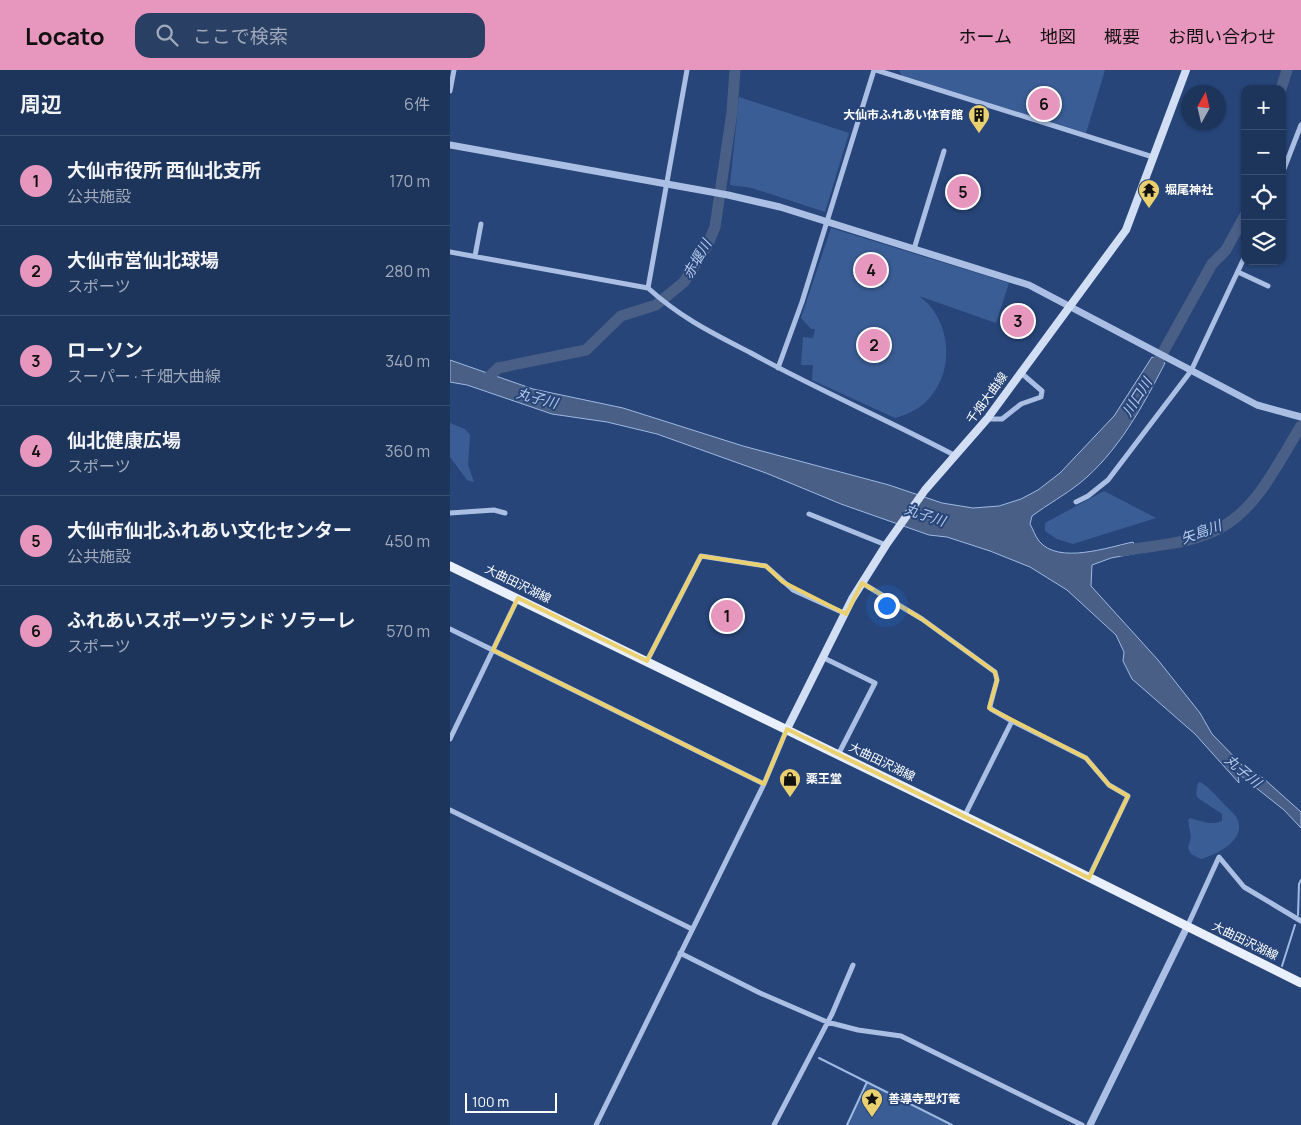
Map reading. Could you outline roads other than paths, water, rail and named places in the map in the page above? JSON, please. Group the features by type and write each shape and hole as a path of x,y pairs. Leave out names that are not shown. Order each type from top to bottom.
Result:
{"main road":[{"name":"千畑大曲線","path":"787,729 862,583 886,545 939,473 987,419 1126,230 1186,70"},
{"name":"大曲田沢湖線","path":"450,566 787,729 1301,983"}],"street":[{"path":"450,91 454,70"},
{"path":"648,288 688,70"},
{"path":"778,368 802,302 875,70 1153,157"},
{"path":"1286,164 1301,125"},
{"path":"450,145 728,195 780,207 1029,285 1257,405 1301,417"},
{"path":"914,249 944,151"},
{"path":"476,256 480,224"},
{"path":"450,252 648,288 666,305 688,320 778,368 956,456"},
{"path":"1076,502 1088,496 1108,480 1188,369 1241,265"},
{"path":"1238,272 1268,286"},
{"path":"987,419 1002,419 1021,404 1041,397 1042,391 1020,372"},
{"path":"450,513 494,510 505,513"},
{"path":"810,514 886,545"},
{"path":"648,661 701,556 766,566 793,590 846,614"},
{"path":"862,583 922,620 995,672 997,680 990,706 991,709 1086,758 1109,784 1128,796 1089,878"},
{"path":"450,739 518,598"},
{"path":"450,629 764,784"},
{"path":"824,658 875,683 838,755"},
{"path":"964,817 1012,721"},
{"path":"596,1125 764,784 787,729"},
{"path":"450,810 692,930"},
{"path":"1090,1125 1187,927 1219,857 1244,887 1301,921"},
{"path":"680,953 760,993 827,1022 858,1030 901,1036 1082,1125"},
{"path":"774,1125 832,1014 854,965"}],"water":[{"name":"丸子川","path":"1152,357 1165,363 1148,396 1118,443 1094,471 1080,483 1032,516 1030,524 1039,541 1048,548 1058,552 1084,552 1133,542 1138,553 1111,558 1092,565 1091,586 1158,660 1200,713 1212,734 1244,767 1263,778 1301,812 1301,828 1284,810 1238,775 1239,783 1195,734 1132,679 1123,661 1124,652 1116,635 1067,590 1030,567 990,551 947,537 929,535 841,504 766,473 657,434 607,422 552,414 467,385 450,382 450,360 533,389 623,408 743,446 889,485 942,503 973,508 999,506 1021,499 1038,490 1060,473 1114,416"}],"waterway":[{"name":"赤堰川","path":"485,381 498,368 586,350 621,316 656,305 684,282 707,246 715,227 732,112 735,70"},
{"name":"川口川","path":"1282,85 1287,70"},
{"name":"川口川","path":"1152,372 1212,264 1226,250 1242,220"},
{"name":"矢島川","path":"1122,551 1200,537 1224,526 1237,517 1268,481 1301,426"},
{"path":"1298,915 1299,884 1301,880"},
{"path":"1282,966 1295,925"},
{"path":"819,1058 952,1125"},
{"path":"847,1125 867,1082"}],"place":[{"name":"ふれあいスポーツランド ソラーレ","path":"1044,104"},
{"name":"大仙市ふれあい体育館","path":"979,134"},
{"name":"大仙市仙北ふれあい文化センター","path":"963,192"},
{"name":"堀尾神社","path":"1149,209"},
{"name":"仙北健康広場","path":"871,270"},
{"name":"ローソン","path":"1018,321"},
{"name":"大仙市営仙北球場","path":"874,345"},
{"name":"大仙市役所 西仙北支所","path":"727,616"},
{"name":"薬王堂","path":"790,798"},
{"name":"善導寺型灯篭","path":"872,1118"}]}
